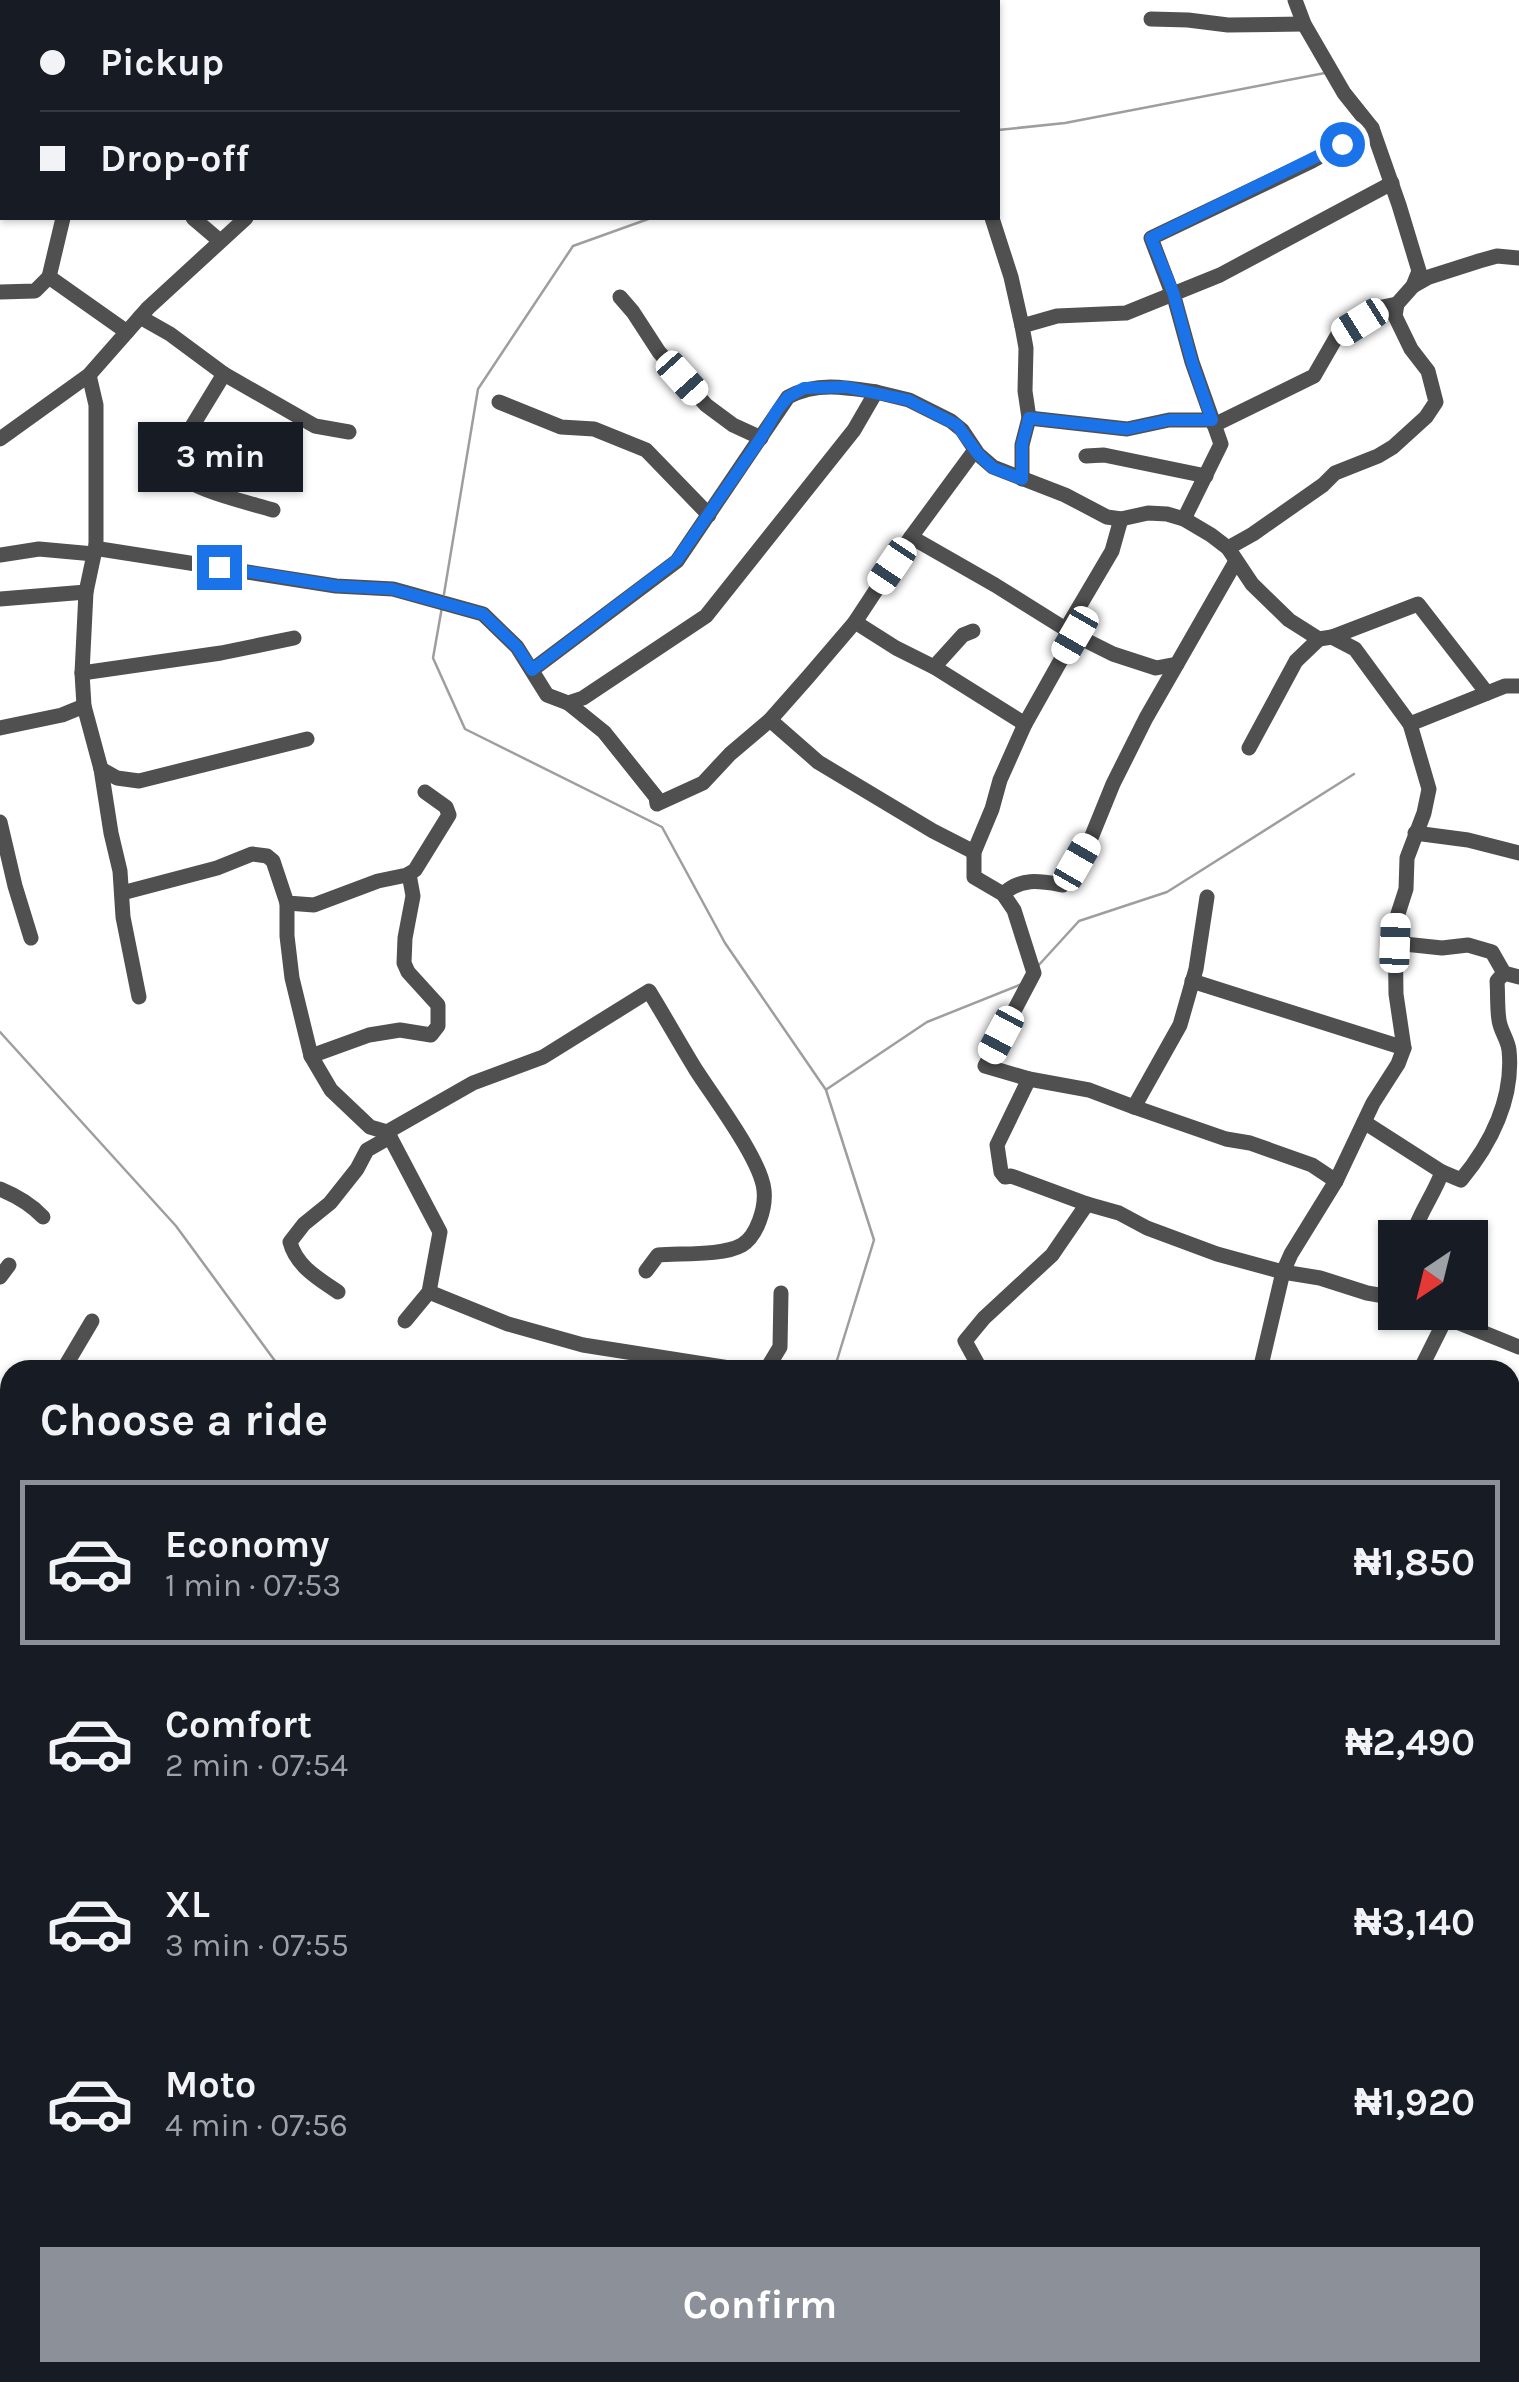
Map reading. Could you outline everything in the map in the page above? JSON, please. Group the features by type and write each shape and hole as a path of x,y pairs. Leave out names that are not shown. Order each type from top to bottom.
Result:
{"street":[{"path":"1003,894 1032,879 1064,885 1232,554 1335,473 1393,447 1435,406 1428,371 1395,316 1397,304 1413,286 1419,271 1392,184 1372,128 1344,93 1304,24 1295,0"},
{"path":"1151,19 1228,25 1304,24"},
{"path":"1184,519 1221,444 1151,238 1372,128"},
{"path":"1022,326 1057,316 1126,313 1157,302 1220,275 1392,184"},
{"path":"0,292 35,292 49,277 63,220"},
{"path":"195,220 220,241"},
{"path":"0,438 89,376 140,318 244,220"},
{"path":"993,220 1011,276 1026,348 1029,418 1022,445 1022,479"},
{"path":"1413,286 1497,256 1519,258"},
{"path":"49,277 127,332"},
{"path":"620,297 659,352 706,405 732,426 761,438"},
{"path":"1029,418 1127,429 1169,420 1213,422 1314,376 1337,336 1382,308 1397,304"},
{"path":"140,318 170,334 224,374 315,426 349,432"},
{"path":"224,374 171,467 175,474 193,484 273,510"},
{"path":"89,376 96,404 95,550 86,592 84,706 101,769 139,997"},
{"path":"532,670 677,560 788,397 804,388 846,387 908,400 951,420 993,468 1064,494 1107,517 1121,519 1148,513 1184,519 1232,554 1252,584 1288,620 1355,649 1410,724 1429,789 1406,858 1406,889 1396,923 1397,1012 1404,1048 1336,1181 1291,1254 1262,1360"},
{"path":"568,703 583,698 706,616 854,430 876,392"},
{"path":"500,402 560,427 594,429 646,450 709,515"},
{"path":"0,554 39,548 100,549 289,580 392,589 483,614 517,647 547,696 568,703 604,732 649,788 657,804 703,783 770,720 854,622 910,537 975,450"},
{"path":"1086,456 1104,455 1206,476"},
{"path":"1121,519 1112,551 1024,724 974,852 974,877 1003,894 1014,910 1034,972 984,1066 1089,1090 1312,1165 1336,1181"},
{"path":"910,537 1113,654 1156,668 1177,664"},
{"path":"0,599 86,592"},
{"path":"1249,748 1296,661 1325,638 1418,604 1487,692"},
{"path":"854,622 1024,724"},
{"path":"934,667 963,635 973,631"},
{"path":"82,673 294,638"},
{"path":"1410,724 1487,692 1519,686"},
{"path":"0,728 62,715 84,706"},
{"path":"770,720 818,762 974,852"},
{"path":"101,769 117,778 139,781 307,738"},
{"path":"287,902 314,904 410,874 449,815 446,806 425,792"},
{"path":"0,825 31,938"},
{"path":"1415,833 1468,840 1519,853"},
{"path":"122,893 161,885 252,854 274,861 287,902 292,978 311,1056 331,1090 370,1127 389,1135 440,1232 429,1292 405,1321"},
{"path":"311,1056 368,1035 400,1030 431,1035 438,1026 438,1005 404,963 413,896 410,874"},
{"path":"1134,1106 1180,1025 1207,898"},
{"path":"1364,1122 1461,1180 1499,1121 1508,1081 1509,1047 1499,1023 1497,980 1512,975 1492,952 1468,945 1442,948 1395,943"},
{"path":"1192,982 1404,1048"},
{"path":"338,1292 293,1256 290,1242 304,1224 330,1204 367,1150 474,1082 544,1057 649,990 753,1160 764,1190 761,1219 744,1244 724,1250 658,1255 646,1270"},
{"path":"1028,1079 997,1145 1005,1178 1011,1176 1118,1213 1217,1254 1378,1295"},
{"path":"1419,1220 1442,1172"},
{"path":"0,1189 18,1196 44,1218"},
{"path":"976,1360 965,1340 1052,1256 1087,1204"},
{"path":"429,1292 508,1324 583,1345 678,1360"},
{"path":"772,1360 780,1347 782,1293"},
{"path":"69,1360 92,1321"},
{"path":"1425,1360 1440,1330"},
{"path":"1480,1330 1519,1348"}],"waterway":[{"path":"1000,130 1065,123 1325,73"},
{"path":"444,594 478,389 573,246 645,220"},
{"path":"442,607 433,658 465,729 662,827 725,943 826,1090 874,1240 837,1360"},
{"path":"1037,967 1079,921 1167,892 1354,774"},
{"path":"827,1089 927,1022 1022,984"},
{"path":"0,1032 176,1226 274,1360"}],"route":[{"path":"219,567 336,586 392,589 483,614 517,647 532,670 677,560 778,409 788,397 804,388 846,387 908,400 951,420 993,468 1022,479 1022,445 1029,418 1127,429 1169,420 1212,420 1173,292 1151,238 1342,144"}]}
